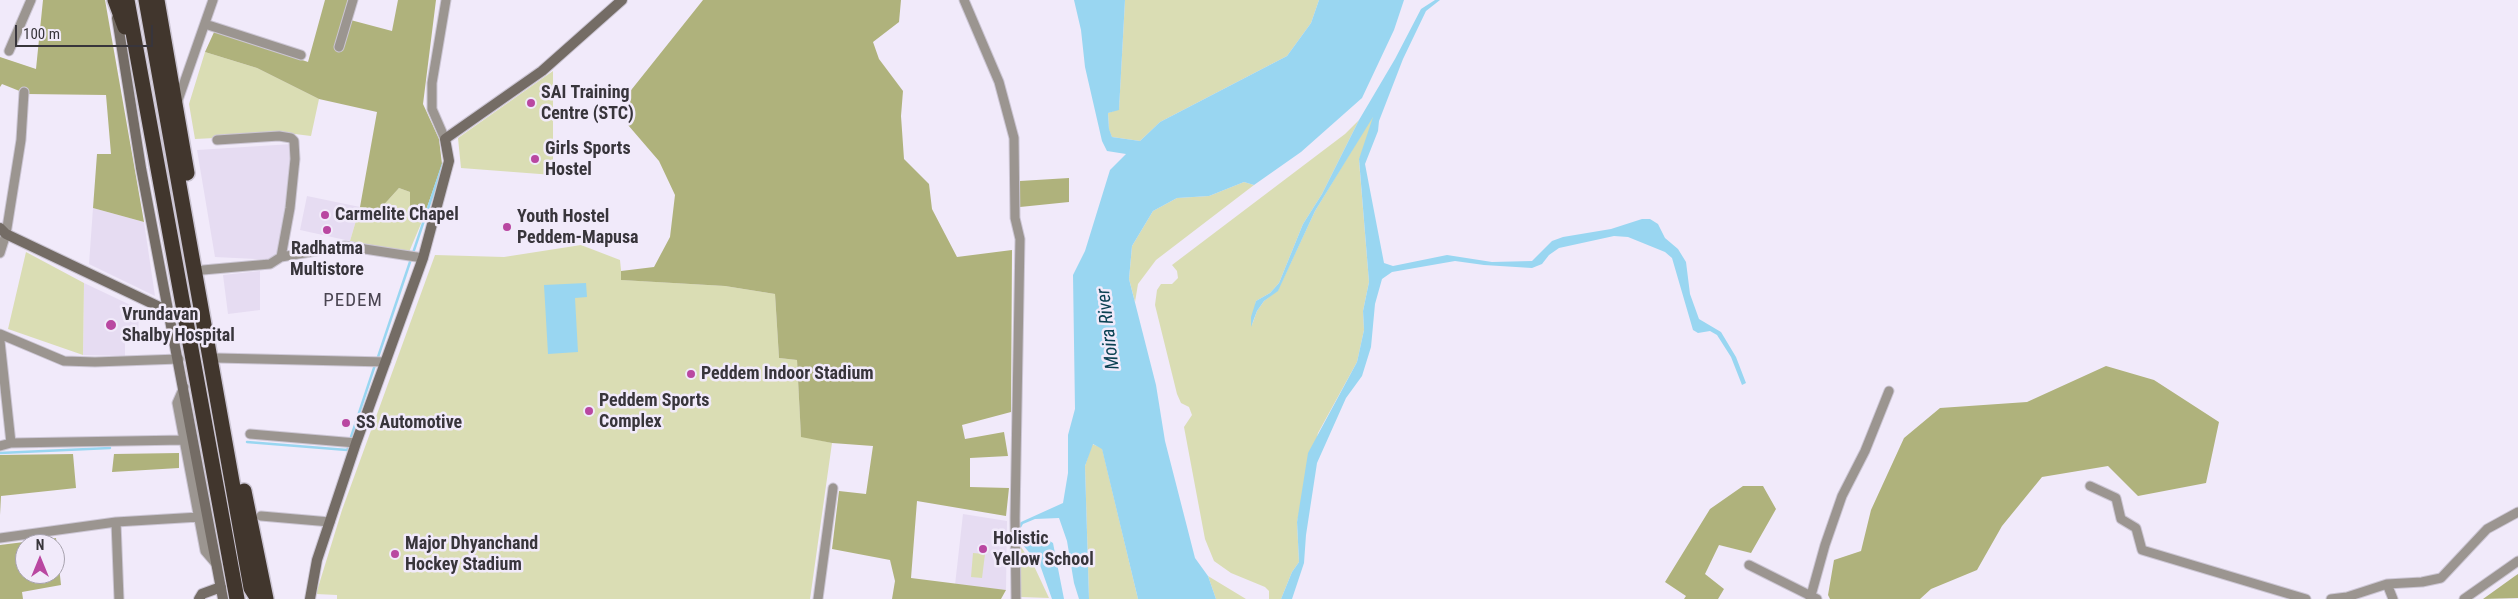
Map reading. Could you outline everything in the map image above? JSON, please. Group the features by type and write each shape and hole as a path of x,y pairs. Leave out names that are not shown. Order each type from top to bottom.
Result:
{"highway":[{"path":"115,0 136,56"},
{"path":"127,0 236,599"},
{"path":"146,0 251,588 258,599"},
{"path":"157,0 217,358 266,599"}],"street":[{"path":"9,51 31,0"},
{"path":"115,0 141,168 179,359 223,599"},
{"path":"176,106 213,0"},
{"path":"339,47 353,0"},
{"path":"310,599 317,560 356,443 423,258 449,161 445,139 432,109 432,83 446,0"},
{"path":"445,139 542,72 622,0"},
{"path":"964,0 999,82 1014,138 1016,218 1020,239 1015,518 1016,599"},
{"path":"205,24 301,55"},
{"path":"0,253 21,140 24,92"},
{"path":"218,140 279,136 291,138 294,141 295,159 290,208 281,257"},
{"path":"3,231 168,311"},
{"path":"203,270 270,264 281,257 345,246 423,258"},
{"path":"0,334 64,361 95,362 179,359"},
{"path":"0,341 11,443"},
{"path":"217,358 386,362"},
{"path":"184,387 176,403 205,551 218,567"},
{"path":"1750,565 1813,598 1825,544 1842,496 1865,451 1889,391"},
{"path":"250,434 356,443"},
{"path":"0,446 11,443 184,440"},
{"path":"2090,486 2116,498 2121,519 2136,528 2142,550 2306,599"},
{"path":"818,599 833,488"},
{"path":"2331,599 2347,597 2387,584 2422,582 2442,578 2486,529 2518,512"},
{"path":"261,516 330,522"},
{"path":"0,538 116,522 199,517"},
{"path":"116,522 119,599"},
{"path":"2464,599 2518,561"},
{"path":"2387,584 2393,599"},
{"path":"199,599 202,594 221,587"}],"shaded area":[{"path":"292,144 281,247 276,260 215,257 197,150"},
{"name":"Carmelite Chapel","path":"307,196 360,207 350,241 300,230"},
{"path":"93,208 144,222 155,296 89,264"},
{"path":"260,271 260,310 228,314 223,275"},
{"name":"Vrundavan Shalby Hospital","path":"84,283 139,309 138,341 125,341 125,356 83,355"},
{"name":"Holistic Yellow School","path":"963,514 1007,521 1006,590 955,585"}],"green space":[{"path":"43,0 105,0 144,222 93,208 97,154 111,154 106,95 27,94 2,84 0,87 0,57 36,69"},
{"path":"325,0 348,0 343,18 392,31 398,0 436,0 423,104 439,139 442,164 423,219 410,215 410,192 399,188 380,209 360,207 377,112 319,99 257,68 205,52 215,30 308,62"},
{"path":"703,0 901,0 899,22 873,42 879,59 903,91 901,116 904,159 929,184 932,209 957,257 1012,250 1011,412 962,425 965,439 1004,432 1008,456 970,458 970,487 1009,488 1006,516 917,501 911,578 1006,590 1001,599 892,599 895,581 890,560 832,549 839,491 866,494 873,446 832,443 801,437 797,360 779,358 775,294 725,286 621,280 621,271 654,267 670,237 675,195 659,161 628,125 624,99"},
{"path":"1125,0 1319,0 1311,23 1287,56 1160,122 1140,141 1112,137 1109,130 1108,113 1119,109"},
{"path":"205,52 257,68 319,99 311,136 295,134 195,139 189,104"},
{"name":"SAI Training Centre (STC)","path":"553,71 553,175 461,168 458,138"},
{"path":"1372,117 1374,118 1371,129 1359,160 1369,282 1363,311 1364,330 1357,362 1318,433 1297,522 1299,562 1292,572 1281,599 1269,599 1269,591 1265,587 1231,573 1214,561 1205,539 1184,427 1192,415 1189,407 1181,403 1177,394 1155,305 1157,290 1161,284 1172,284 1178,278 1177,271 1172,265 1345,134 1359,120 1322,194 1303,224 1279,283 1270,293 1256,301 1252,325 1257,311 1264,301 1278,290 1315,211"},
{"path":"1069,178 1069,202 1020,207 1020,181"},
{"path":"1244,182 1254,185 1156,260 1138,284 1135,302 1129,279 1132,246 1153,211 1177,198 1209,196"},
{"path":"399,188 410,192 411,215 423,219 409,252 350,241 360,207 380,209"},
{"name":"Peddem Sports Complex","path":"581,245 620,260 622,280 725,286 775,294 779,358 797,360 801,436 832,443 810,599 337,599 337,595 316,594 342,510 435,255 504,257"},
{"path":"26,252 84,283 83,355 8,329"},
{"path":"2106,366 2154,380 2219,422 2206,483 2138,496 2108,466 2042,477 2002,526 1977,570 1931,589 1920,599 1830,599 1828,595 1834,560 1861,551 1871,510 1904,438 1940,408 2027,402"},
{"path":"1092,444 1102,448 1138,599 1089,599 1085,466"},
{"path":"179,453 179,468 112,472 114,454"},
{"path":"73,454 76,488 1,496 0,515 0,455"},
{"path":"1743,486 1763,486 1776,509 1751,553 1719,545 1705,574 1724,589 1718,599 1684,599 1686,596 1665,582 1710,509"},
{"path":"15,543 15,584 61,584 22,592 23,599 0,599 0,545"},
{"path":"1021,547 1034,566 1049,598 1021,597"},
{"path":"973,553 985,554 982,578 971,577"},
{"path":"2518,574 2518,598 2483,599 2515,576"},
{"path":"1208,576 1246,599 1216,599"}],"water":[{"name":"Moira River","path":"1074,0 1125,0 1119,110 1108,113 1109,129 1112,137 1140,141 1160,122 1287,56 1311,23 1319,0 1404,0 1394,30 1362,98 1301,152 1254,185 1244,182 1209,196 1177,198 1153,211 1132,246 1129,279 1156,385 1165,441 1195,558 1208,576 1216,599 1138,599 1102,449 1093,444 1085,466 1089,599 1079,599 1074,583 1067,541 1059,518 1035,519 1023,524 1019,531 1023,541 1042,536 1053,543 1064,599 1052,599 1040,565 1016,537 1016,527 1021,522 1063,503 1068,473 1068,435 1075,409 1073,275 1085,251 1110,170 1126,154 1107,151 1102,141 1085,67 1081,30"},
{"path":"1435,0 1440,0 1426,11 1403,59 1365,164 1384,263 1393,266 1447,255 1492,262 1532,261 1552,241 1563,237 1611,229 1642,219 1650,219 1658,224 1665,238 1678,249 1686,262 1690,294 1699,319 1721,332 1736,357 1746,383 1742,385 1731,357 1717,335 1710,331 1698,333 1693,330 1672,258 1665,252 1628,237 1614,236 1559,248 1549,255 1542,264 1532,268 1455,261 1392,272 1382,279 1375,304 1371,347 1362,376 1346,398 1317,463 1306,535 1304,563 1292,599 1281,599 1292,572 1299,562 1297,522 1308,453 1357,362 1364,330 1363,311 1369,282 1359,159 1373,117 1315,211 1278,291 1264,301 1257,311 1251,327 1251,317 1256,301 1270,293 1279,283 1303,224 1322,194 1359,120 1395,59 1421,9"},
{"path":"586,283 587,297 575,298 578,352 548,354 544,285"}],"waterway":[{"path":"377,360 443,164"},
{"path":"350,440 375,365"},
{"path":"247,442 347,450 349,446"},
{"path":"0,453 110,448"}],"place":[{"name":"SAI Training Centre (STC)","path":"531,103"},
{"name":"Girls Sports Hostel","path":"535,159"},
{"name":"Carmelite Chapel","path":"325,215"},
{"name":"Youth Hostel Peddem-Mapusa","path":"507,227"},
{"name":"Radhatma Multistore","path":"327,230"},
{"name":"Vrundavan Shalby Hospital","path":"111,325"},
{"name":"Peddem Indoor Stadium","path":"691,374"},
{"name":"Peddem Sports Complex","path":"589,411"},
{"name":"SS Automotive","path":"346,423"},
{"name":"Holistic Yellow School","path":"983,549"},
{"name":"Major Dhyanchand Hockey Stadium","path":"395,554"}],"district":[{"name":"PEDEM","path":"353,301"}]}
